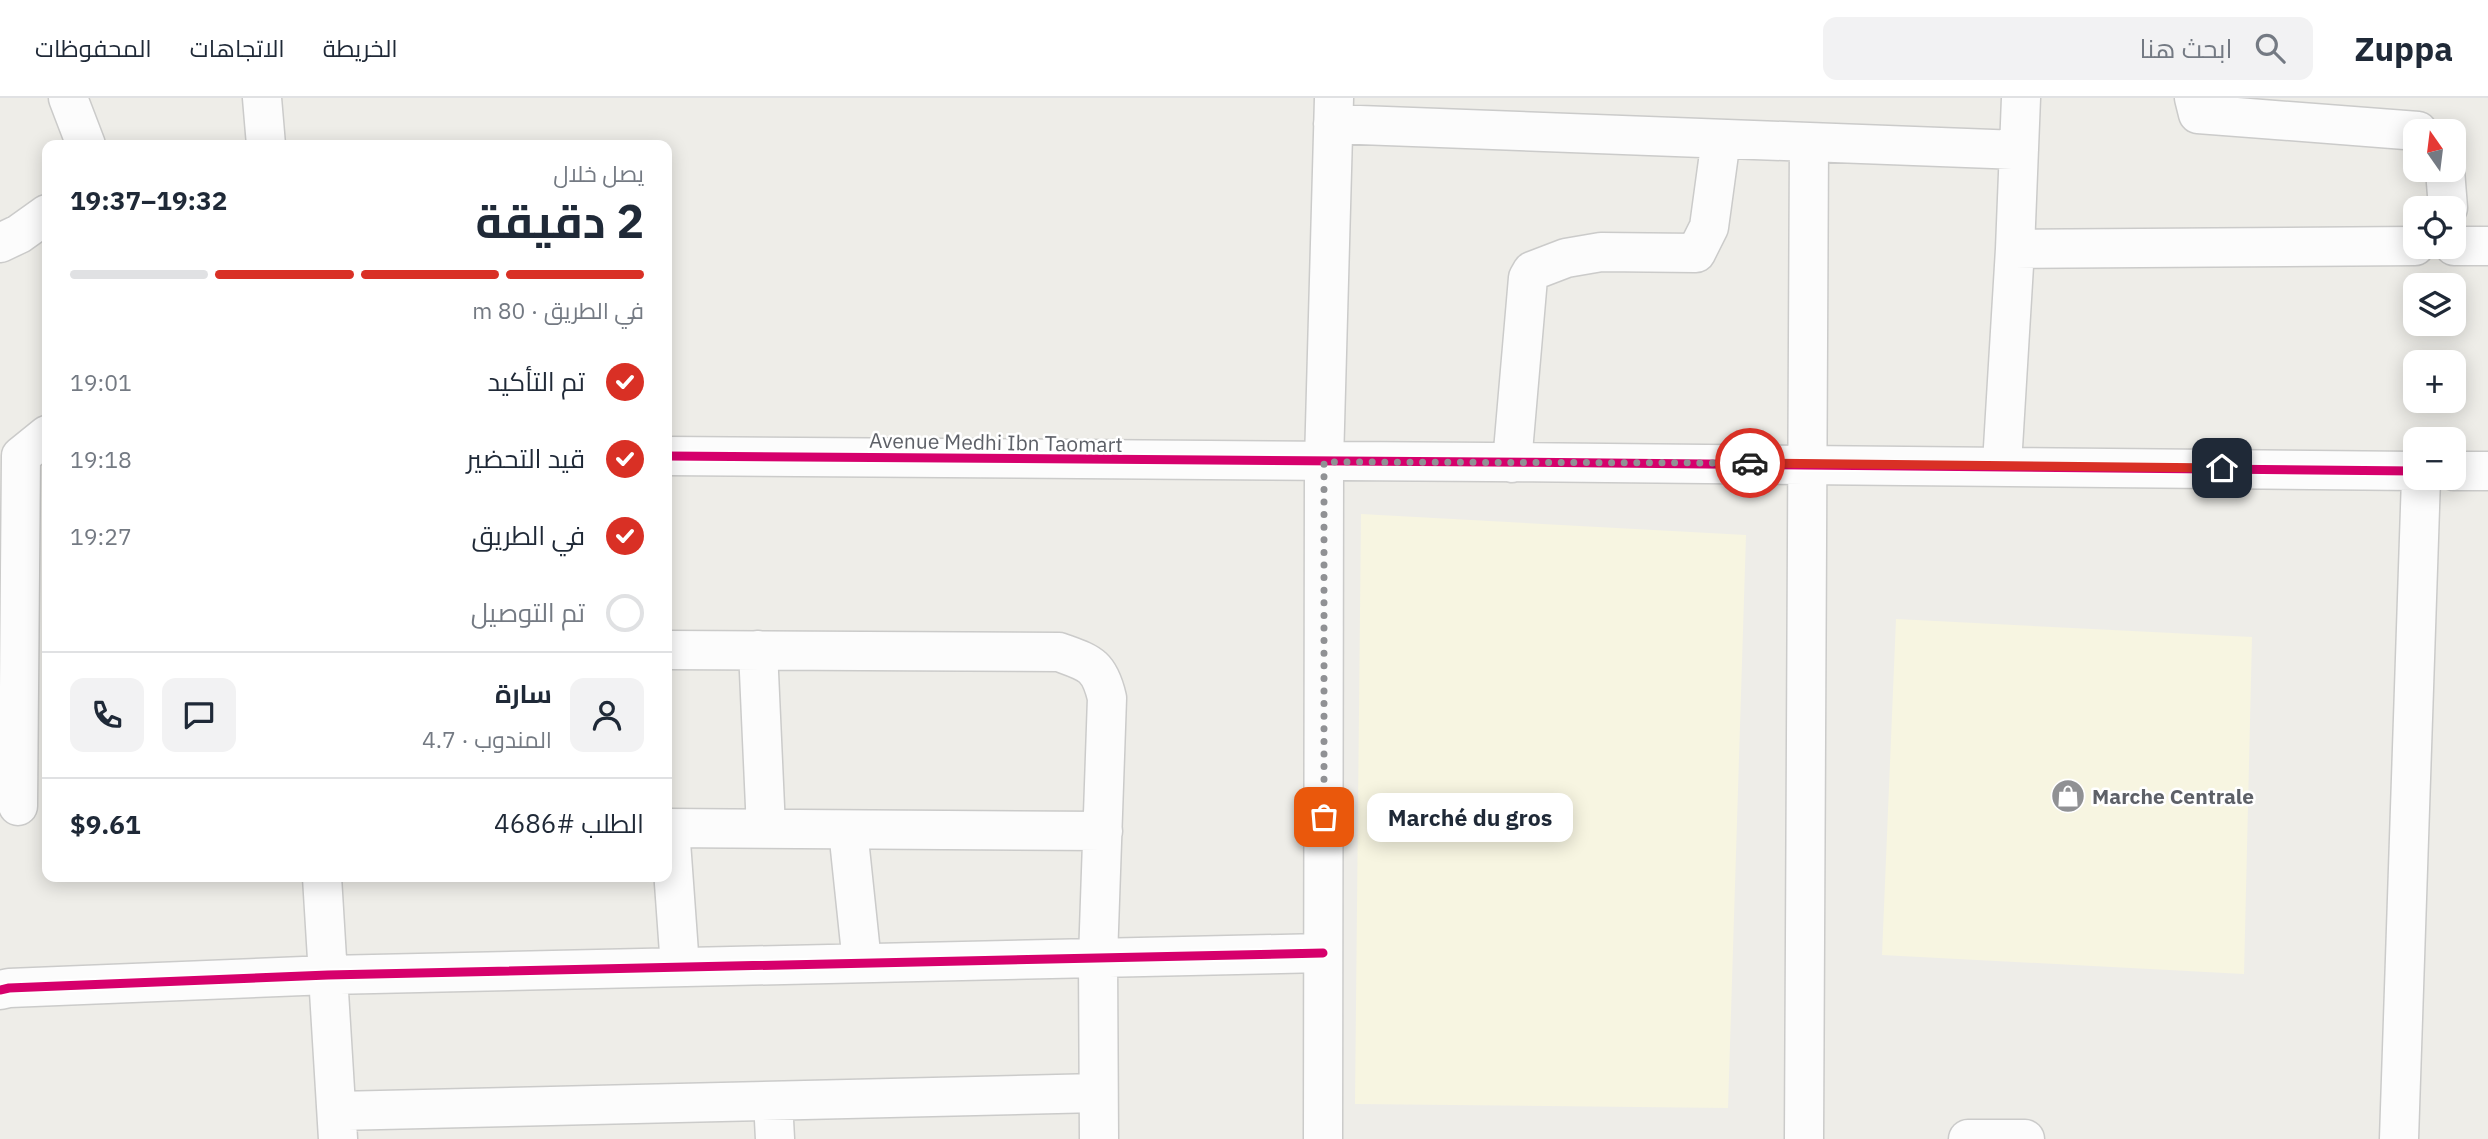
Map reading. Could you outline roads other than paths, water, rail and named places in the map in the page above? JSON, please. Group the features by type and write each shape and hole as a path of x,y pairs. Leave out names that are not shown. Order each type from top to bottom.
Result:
{"street":[{"path":"68,98 84,140"},
{"path":"262,98 266,140"},
{"path":"2002,464 2021,98"},
{"path":"2194,98 2199,114 2403,130"},
{"path":"1323,1139 1324,462 1333,111 1721,139 2019,150"},
{"path":"1513,463 1528,278 1532,271 1566,258 1601,252 1696,253 1709,227 1721,139"},
{"path":"1804,1139 1809,142"},
{"path":"0,243 19,234 42,218"},
{"path":"2015,249 2403,246"},
{"path":"2466,246 2488,246"},
{"path":"22,806 9,670 29,450"},
{"name":"Avenue Medhi Ibn Taomart","path":"672,456 2002,464 2403,471"},
{"path":"2466,471 2488,471"},
{"path":"2399,1139 2421,490"},
{"path":"672,650 1059,652 1089,663 1102,680 1107,698 1098,958 1099,1139"},
{"path":"758,650 766,829"},
{"path":"672,828 1103,831"},
{"path":"848,830 862,963"},
{"path":"672,874 680,967"},
{"path":"322,882 337,1125 773,1101 1098,1093"},
{"path":"0,990 328,975 1324,953"},
{"path":"773,1101 775,1139"},
{"path":"1968,1139 2025,1139"}],"place":[{"name":"Marche Centrale","path":"2068,796"},
{"name":"Marché du gros","path":"1324,817"}]}
